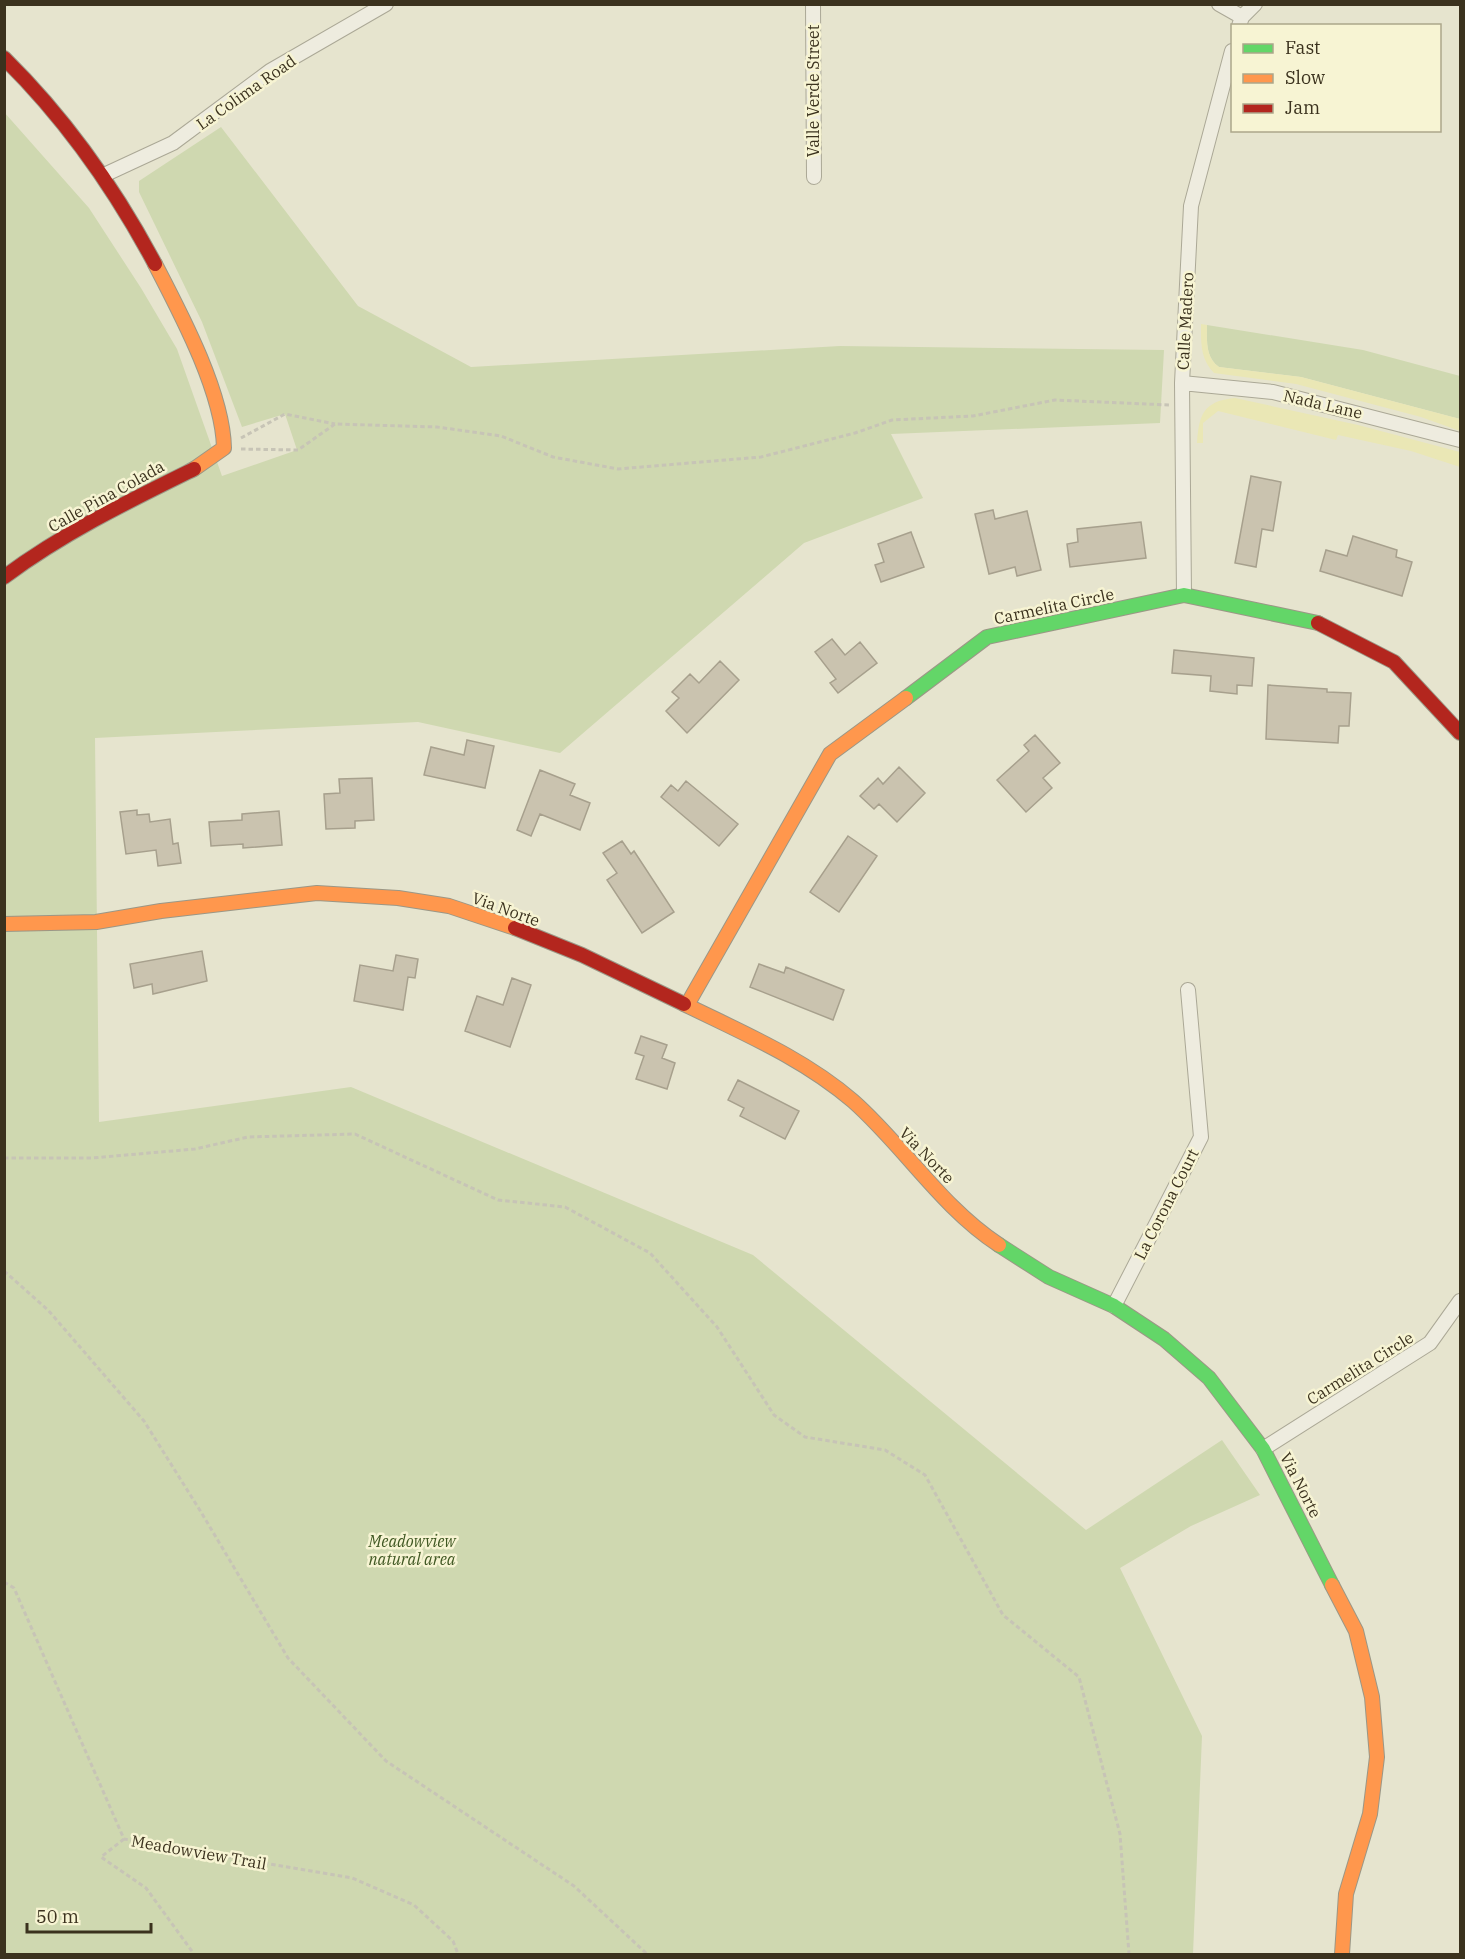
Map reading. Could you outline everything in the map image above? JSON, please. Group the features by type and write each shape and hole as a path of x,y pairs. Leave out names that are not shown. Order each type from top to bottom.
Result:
{"street":[{"name":"La Colima Road","path":"104,175 173,143 270,71 386,4"},
{"name":"Valle Verde Street","path":"813,4 814,177"},
{"path":"1219,4 1240,21 1255,4"},
{"path":"4,58 65,122 104,175 167,282 204,369 225,432 224,448"},
{"name":"Calle Madero","path":"1184,596 1182,382 1191,206 1231,58"},
{"name":"Nada Lane","path":"1182,382 1274,392 1461,440"},
{"name":"Calle Pina Colada","path":"4,577 106,511 165,481 211,462 224,448"},
{"name":"Carmelita Circle","path":"687,1005 830,754 987,637 1184,596 1318,623 1394,662 1461,733"},
{"name":"Via Norte","path":"4,924 96,922 161,911 317,893 398,898 448,906 512,927 582,955 801,1061 854,1102 934,1188 989,1238 1049,1277 1114,1306 1164,1339 1209,1378 1263,1449 1356,1631 1372,1698 1377,1757 1370,1814 1346,1894 1342,1954"},
{"name":"La Corona Court","path":"1114,1306 1200,1137 1188,990"},
{"name":"Carmelita Circle","path":"1263,1449 1430,1343 1461,1301"}],"path":[{"path":"224,448 285,414 335,424 437,427 501,436 553,458 618,469 760,457 855,433 892,420 973,416 1054,400 1182,406"},
{"path":"224,448 297,450 335,424"},
{"path":"4,1158 92,1158 195,1149 248,1137 355,1134 498,1200 565,1207 650,1253 717,1327 774,1415 805,1437 885,1449 925,1475 1003,1616 1079,1677 1120,1834 1129,1954"},
{"path":"4,1271 48,1310 144,1421 288,1658 386,1761 574,1886 648,1954"},
{"name":"Meadowview Trail","path":"4,1582 14,1588 124,1839 352,1878 414,1905 453,1941 458,1954"},
{"path":"124,1839 101,1857 146,1888 194,1954"}],"green space":[{"name":"Meadowview natural area","path":"4,112 89,208 141,288 177,349 222,476 297,450 285,414 242,427 202,322 139,192 139,181 221,127 358,306 471,367 840,346 1164,350 1160,423 891,434 923,498 804,543 560,753 418,722 95,738 99,1122 351,1087 753,1255 1086,1530 1222,1440 1260,1495 1191,1526 1120,1568 1202,1736 1193,1954 5,1954"},
{"path":"1207,325 1363,350 1460,376 1460,419 1301,377 1219,367 1209,353"}],"sand":[{"path":"1201,324 1207,325 1209,353 1219,367 1301,377 1460,419 1460,431 1421,417 1296,384 1214,373 1204,356 1201,344"},
{"path":"1235,398 1358,425 1460,452 1460,467 1411,451 1338,435 1336,440 1218,411 1203,423 1203,443 1197,443 1201,417 1209,406"}],"building":[{"path":"1251,476 1281,482 1273,531 1262,529 1256,567 1235,563"},
{"path":"993,510 995,519 1027,511 1041,570 1017,576 1015,567 989,574 975,514"},
{"path":"1141,522 1146,558 1070,567 1067,544 1078,542 1077,529"},
{"path":"911,532 924,567 881,582 875,565 884,562 878,544"},
{"path":"1353,536 1397,550 1396,557 1412,562 1402,596 1320,571 1326,550 1347,556"},
{"path":"832,639 845,655 860,642 877,663 838,693 830,683 836,679 815,652"},
{"path":"1174,650 1254,658 1252,686 1237,685 1237,694 1210,691 1211,676 1172,673"},
{"path":"720,661 739,680 687,733 666,711 679,698 672,692 690,674 699,683"},
{"path":"1268,685 1351,693 1349,726 1339,726 1338,743 1266,739"},
{"path":"1035,735 1060,763 1043,778 1052,788 1026,812 997,780 1029,751 1024,745"},
{"path":"467,740 494,746 485,788 424,775 431,747 464,755"},
{"path":"899,767 925,793 897,822 879,804 874,809 860,796 878,778 883,784"},
{"path":"540,770 575,784 570,795 590,803 580,830 540,814 531,836 517,830"},
{"path":"372,778 374,820 355,821 355,828 326,829 324,794 340,793 339,779"},
{"path":"686,781 738,824 719,846 661,797 671,785 678,791"},
{"path":"137,810 137,815 149,814 150,822 170,819 173,844 178,843 181,863 158,866 156,850 126,854 120,812"},
{"path":"279,811 282,845 243,848 243,844 211,846 209,822 242,820 242,814"},
{"path":"848,836 877,856 839,912 810,892"},
{"path":"622,841 631,854 634,851 674,912 642,933 607,880 617,873 603,853"},
{"path":"202,951 207,981 153,994 152,984 134,988 130,964"},
{"path":"396,955 418,959 415,978 408,977 403,1010 354,1001 360,965 393,971"},
{"path":"759,964 784,973 786,967 844,990 833,1020 750,987"},
{"path":"512,978 531,985 510,1047 465,1031 477,996 503,1005"},
{"path":"641,1036 667,1045 662,1058 675,1063 667,1089 636,1079 644,1056 635,1053"},
{"path":"738,1080 799,1111 785,1139 740,1116 744,1108 728,1100"}],"traffic: fast":[{"path":"906,698 987,637 1184,595 1318,623"},
{"path":"999,1245 1049,1277 1114,1306 1164,1339 1209,1378 1263,1449 1332,1585"}],"traffic: slow":[{"path":"155,264 199,354 209,379 222,426 224,448 194,469"},
{"path":"687,1005 830,754 906,698"},
{"path":"4,924 96,922 161,911 317,893 398,898 449,906 515,928"},
{"path":"684,1004 772,1047 834,1086 872,1119 959,1213 999,1245"},
{"path":"1332,1585 1356,1631 1372,1697 1377,1757 1370,1814 1346,1894 1342,1954"}],"traffic: jam":[{"path":"4,58 48,105 87,155 123,208 155,264"},
{"path":"4,577 73,532 194,469"},
{"path":"1318,623 1394,662 1460,733"},
{"path":"515,928 582,955 684,1004"}]}
